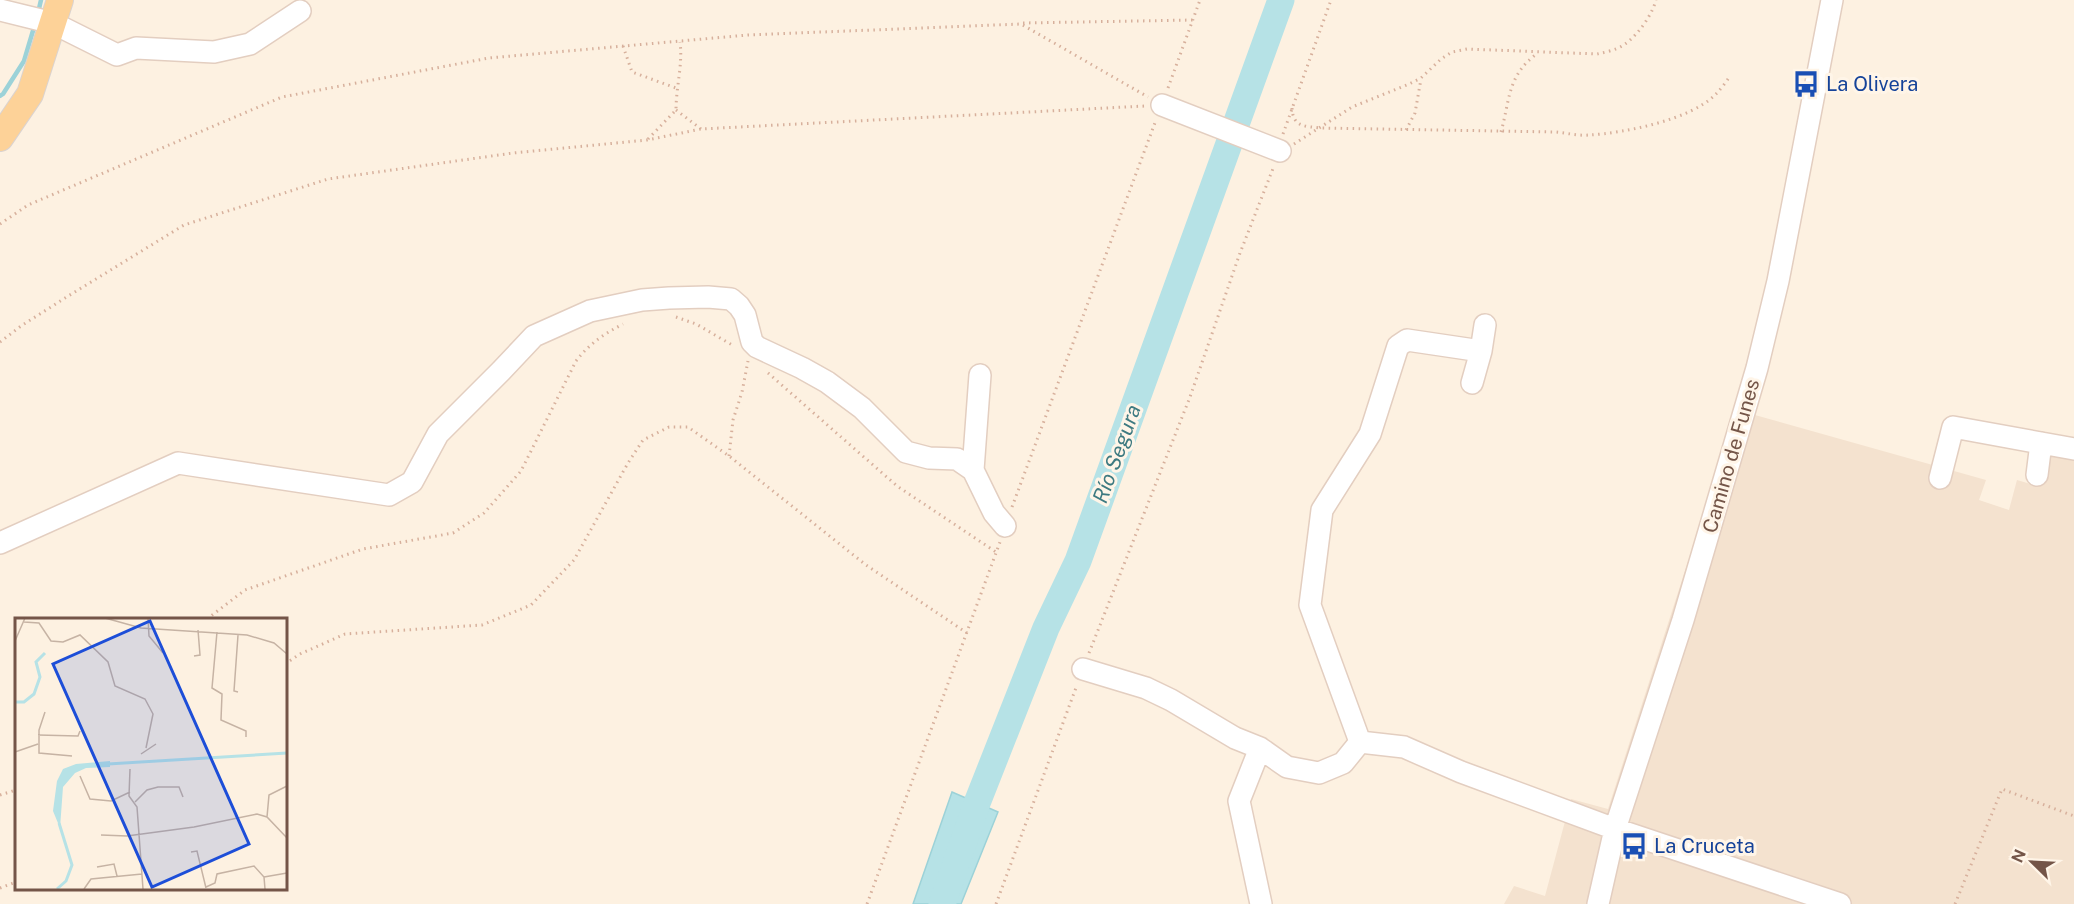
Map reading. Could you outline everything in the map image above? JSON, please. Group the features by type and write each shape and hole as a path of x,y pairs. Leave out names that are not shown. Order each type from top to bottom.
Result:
{"main road":[{"path":"0,138 30,94 46,15"}],"street":[{"name":"Camino de Funes","path":"1599,904 1615,829 1683,620 1757,369 1778,281 1832,0"},
{"path":"0,10 46,15 117,55 136,48 214,52 250,44 300,11"},
{"path":"1162,105 1280,151"},
{"path":"0,543 178,463 389,495 412,482 438,434 534,336 590,311 642,300 708,297 731,299 739,306 745,315 750,349 757,347 802,368 846,396 862,408 906,452 929,458 957,459 973,470 994,513 1005,526"},
{"path":"1472,383 1485,325"},
{"path":"1360,742 1310,605 1322,510 1370,435 1398,346 1407,340 1481,351"},
{"path":"973,470 980,375"},
{"path":"1940,478 1953,427 2074,449"},
{"path":"2037,475 2041,443"},
{"path":"1083,669 1154,692 1171,700 1235,738 1260,748 1287,767 1319,773 1343,763 1360,742"},
{"path":"1360,742 1404,747 1461,772 1615,829 1840,904"},
{"path":"1260,748 1239,801 1261,904"}],"path":[{"path":"867,904 1200,0"},
{"path":"996,904 1083,669 1190,397 1240,253 1280,151 1285,126 1331,0"},
{"path":"1280,151 1320,129 1352,106 1421,78 1452,52 1477,49 1597,54 1612,50 1626,44 1653,11 1656,0"},
{"path":"0,224 28,205 282,97 489,58 748,35 1193,20"},
{"path":"1021,24 1162,105"},
{"path":"647,140 676,110 676,88 682,55 680,42"},
{"path":"622,46 632,72 676,88"},
{"path":"1501,132 1510,88 1527,60 1539,52"},
{"path":"1292,106 1293,116 1299,124 1320,129 1556,132 1587,135 1668,120 1715,96 1730,76"},
{"path":"1406,130 1415,113 1421,78"},
{"path":"0,342 21,326 184,225 328,179 513,153 647,140 701,129 1162,105"},
{"path":"676,110 701,129"},
{"path":"676,317 750,349 757,364"},
{"path":"208,618 245,590 363,549 453,533 484,513 521,471 576,361 600,336 626,322"},
{"path":"729,456 733,420 742,392 750,349"},
{"path":"766,371 897,486 996,552"},
{"path":"286,663 300,654 345,634 482,625 531,605 574,560 628,462 643,440 669,427 688,427 729,456 866,565 967,633"},
{"path":"0,795 15,789"},
{"path":"1955,904 2002,789 2074,816"},
{"path":"0,888 15,882"}],"shaded area":[{"path":"1737,410 1986,480 1979,500 2009,510 2017,480 2037,486 2046,436 2074,441 2074,904 1504,904 1514,886 1545,896 1571,799 1608,809"}],"water":[{"path":"952,792 998,812 961,904 913,904"}],"waterway":[{"path":"38,13 41,0"},
{"name":"Río Segura","path":"942,904 977,803 1046,628 1078,561 1281,0"},
{"path":"0,96 24,61 35,24"}],"place":[{"name":"La Olivera","path":"1806,84"},
{"name":"La Cruceta","path":"1634,846"}]}
